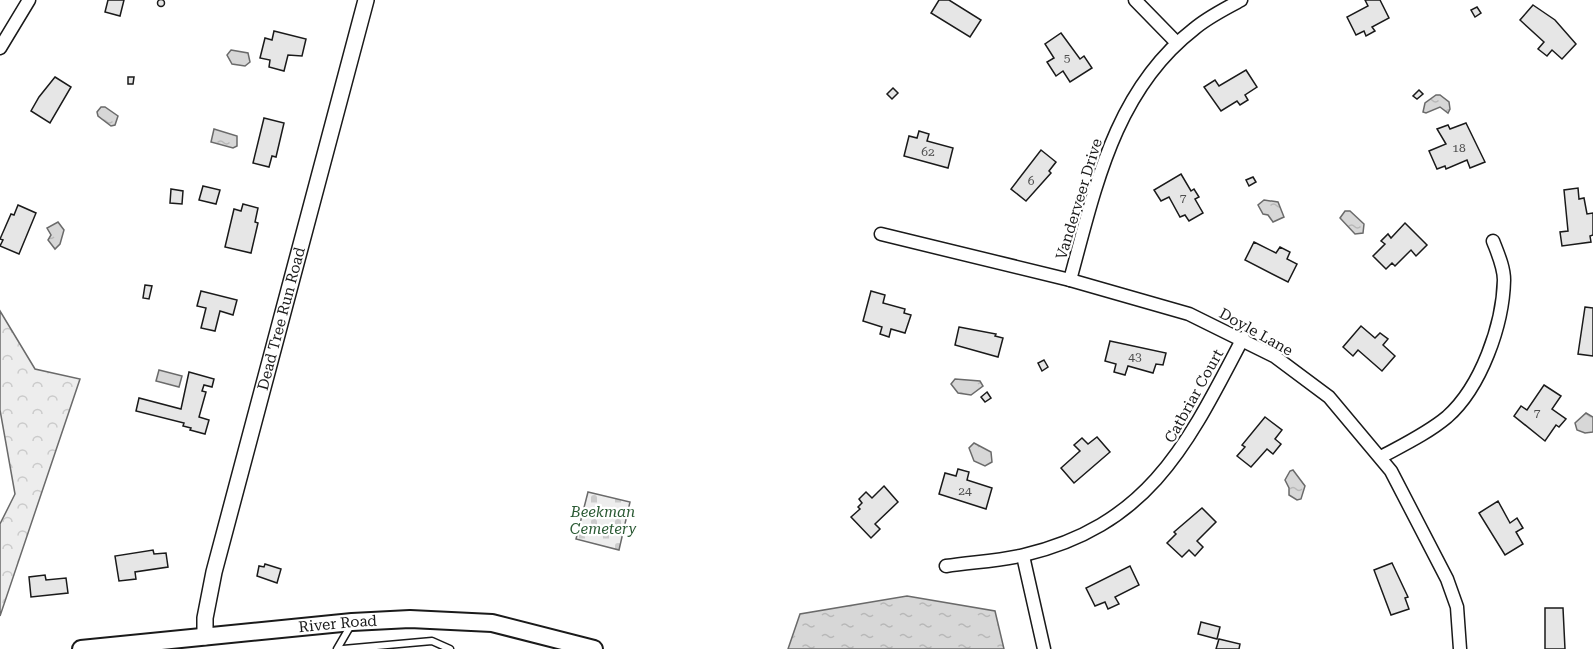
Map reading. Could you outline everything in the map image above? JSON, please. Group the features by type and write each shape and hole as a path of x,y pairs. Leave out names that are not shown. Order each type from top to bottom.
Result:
{"main road":[{"name":"River Road","path":"81,649 352,621 410,619 470,620 551,637 594,649"}],"street":[{"path":"0,48 29,0"},
{"name":"Dead Tree Run Road","path":"205,637 205,618 214,572 366,0"},
{"path":"1135,0 1177,43"},
{"name":"Vanderveer Drive","path":"1070,280 1093,194 1126,108 1162,58 1177,43 1195,27 1241,0"},
{"name":"Doyle Lane","path":"880,234 1070,280 1189,314 1243,338 1274,356 1329,397 1391,471 1447,579 1457,608 1460,649"},
{"path":"1381,457 1447,416 1472,388 1479,375 1498,321 1504,282 1503,268 1493,241"},
{"name":"Catbriar Court","path":"946,566 1023,556 1065,542 1095,528 1141,496 1177,456 1200,420 1243,338"},
{"path":"1023,556 1044,649"}],"lane":[{"path":"337,649 352,621"},
{"path":"343,649 432,641 450,649"}],"green space":[{"path":"0,311 35,369 80,379 0,616 0,524 15,494 0,410"},
{"name":"Beekman Cemetery","path":"588,492 630,502 619,550 576,539"}],"water":[{"path":"231,50 248,53 250,62 245,66 232,64 227,55"},
{"path":"1436,95 1440,95 1449,102 1448,113 1440,107 1426,113 1423,112 1425,103"},
{"path":"101,107 105,107 118,116 115,125 111,126 98,116 97,112"},
{"path":"214,129 237,136 237,146 233,148 211,142"},
{"path":"1264,200 1278,202 1284,217 1273,222 1268,215 1263,214 1258,205"},
{"path":"1345,211 1350,211 1364,224 1363,233 1355,234 1340,218"},
{"path":"58,222 64,230 60,244 55,249 48,240 51,235 47,228"},
{"path":"159,370 182,376 179,387 156,381"},
{"path":"955,379 980,381 983,386 971,395 958,393 951,384"},
{"path":"1586,413 1593,417 1593,432 1585,433 1577,430 1575,423"},
{"path":"974,443 991,452 992,462 985,466 974,461 969,448"},
{"path":"1293,470 1305,486 1301,499 1297,500 1289,495 1289,488 1285,480"},
{"path":"907,596 995,611 1004,649 788,649 800,614"}],"building":[{"path":"161,-1 165,3 161,7 157,3"},
{"path":"108,0 124,0 120,16 105,12"},
{"path":"939,0 949,0 981,20 970,37 931,13"},
{"path":"1365,0 1380,0 1389,18 1372,27 1375,31 1366,36 1364,31 1356,35 1347,17 1368,6"},
{"path":"1533,5 1555,20 1576,44 1562,59 1552,50 1547,56 1538,49 1544,42 1520,20"},
{"path":"1477,7 1481,13 1475,17 1471,10"},
{"path":"274,31 306,39 302,56 288,55 284,71 269,67 270,60 260,58 265,38 272,40"},
{"path":"1061,33 1080,59 1084,56 1092,68 1070,82 1063,71 1056,76 1047,62 1054,58 1045,44"},
{"path":"1246,70 1257,87 1245,95 1248,100 1240,105 1237,101 1221,111 1204,87 1215,80 1219,86"},
{"path":"55,77 71,87 50,123 31,111"},
{"path":"128,77 134,77 133,84 128,84"},
{"path":"893,88 898,93 892,99 887,94"},
{"path":"1419,90 1423,94 1417,99 1413,96"},
{"path":"264,118 284,123 276,157 272,156 269,167 253,163"},
{"path":"1466,123 1485,162 1470,168 1467,160 1446,169 1445,166 1437,169 1429,151 1446,144 1437,129 1448,125 1450,129"},
{"path":"919,131 929,134 927,141 953,148 948,168 904,156 909,136 917,138"},
{"path":"1041,150 1056,162 1049,171 1051,173 1026,201 1011,189"},
{"path":"1181,174 1191,191 1194,189 1199,197 1195,199 1203,213 1189,221 1185,215 1180,217 1169,197 1161,201 1154,190"},
{"path":"1253,177 1256,182 1249,186 1246,180"},
{"path":"203,186 220,190 216,204 199,200"},
{"path":"1578,188 1579,199 1584,198 1587,214 1593,213 1593,235 1590,236 1591,242 1562,246 1560,232 1568,231 1564,190"},
{"path":"171,189 183,191 182,204 170,203"},
{"path":"243,204 258,208 255,222 258,223 251,253 225,247 234,209 241,211"},
{"path":"18,205 36,213 19,254 0,246 3,240 0,239 11,214 14,215"},
{"path":"1405,223 1427,245 1416,256 1411,250 1395,266 1392,263 1386,269 1373,256 1385,244 1381,241 1388,234 1391,238"},
{"path":"1254,242 1276,253 1280,247 1290,252 1287,259 1297,264 1288,282 1245,260"},
{"path":"145,285 152,286 149,299 143,298"},
{"path":"201,291 237,300 233,315 220,311 215,331 201,328 206,308 197,306"},
{"path":"871,291 885,295 883,303 905,309 904,313 911,315 905,333 891,329 889,337 880,334 882,327 863,321"},
{"path":"1585,307 1593,308 1593,356 1578,354"},
{"path":"1361,326 1375,338 1380,333 1388,339 1383,345 1395,356 1382,371 1358,350 1353,356 1343,347"},
{"path":"959,327 996,334 995,336 1003,338 998,357 955,345"},
{"path":"1110,341 1166,353 1163,365 1156,364 1153,373 1128,366 1125,375 1114,372 1116,364 1105,361"},
{"path":"1044,360 1048,367 1042,371 1038,363"},
{"path":"189,372 214,379 212,387 204,385 202,391 206,392 199,417 209,420 205,434 190,430 191,428 183,426 184,423 136,411 139,398 181,409"},
{"path":"1544,385 1561,396 1552,409 1566,419 1559,427 1556,425 1545,441 1514,416 1521,406 1527,410"},
{"path":"987,392 991,398 985,402 981,397"},
{"path":"1265,417 1282,430 1275,439 1281,444 1273,454 1267,449 1251,467 1237,456 1245,447 1242,445"},
{"path":"1097,437 1110,452 1074,483 1061,468 1080,451 1074,445 1082,438 1088,444"},
{"path":"958,469 969,472 967,480 992,488 986,509 939,494 945,473 956,476"},
{"path":"884,486 898,502 875,524 880,529 871,538 851,517 860,509 858,507 862,503 859,499 866,492 872,498"},
{"path":"1498,501 1510,523 1517,518 1523,528 1516,532 1523,544 1505,555 1479,513"},
{"path":"1202,508 1216,522 1197,541 1203,547 1195,556 1189,550 1182,557 1167,543 1176,534 1174,532"},
{"path":"153,550 154,554 166,553 168,567 135,572 136,579 119,581 115,556"},
{"path":"1392,563 1408,597 1405,598 1409,609 1391,615 1374,570"},
{"path":"265,564 281,569 277,583 257,576 259,566 264,567"},
{"path":"1130,566 1139,585 1115,597 1119,604 1108,609 1105,602 1095,606 1086,588"},
{"path":"45,575 46,580 66,578 68,593 31,597 29,577"},
{"path":"1545,608 1563,608 1565,649 1545,649"},
{"path":"1201,622 1220,627 1217,639 1198,634"},
{"path":"1219,639 1240,644 1239,649 1216,649"}]}
